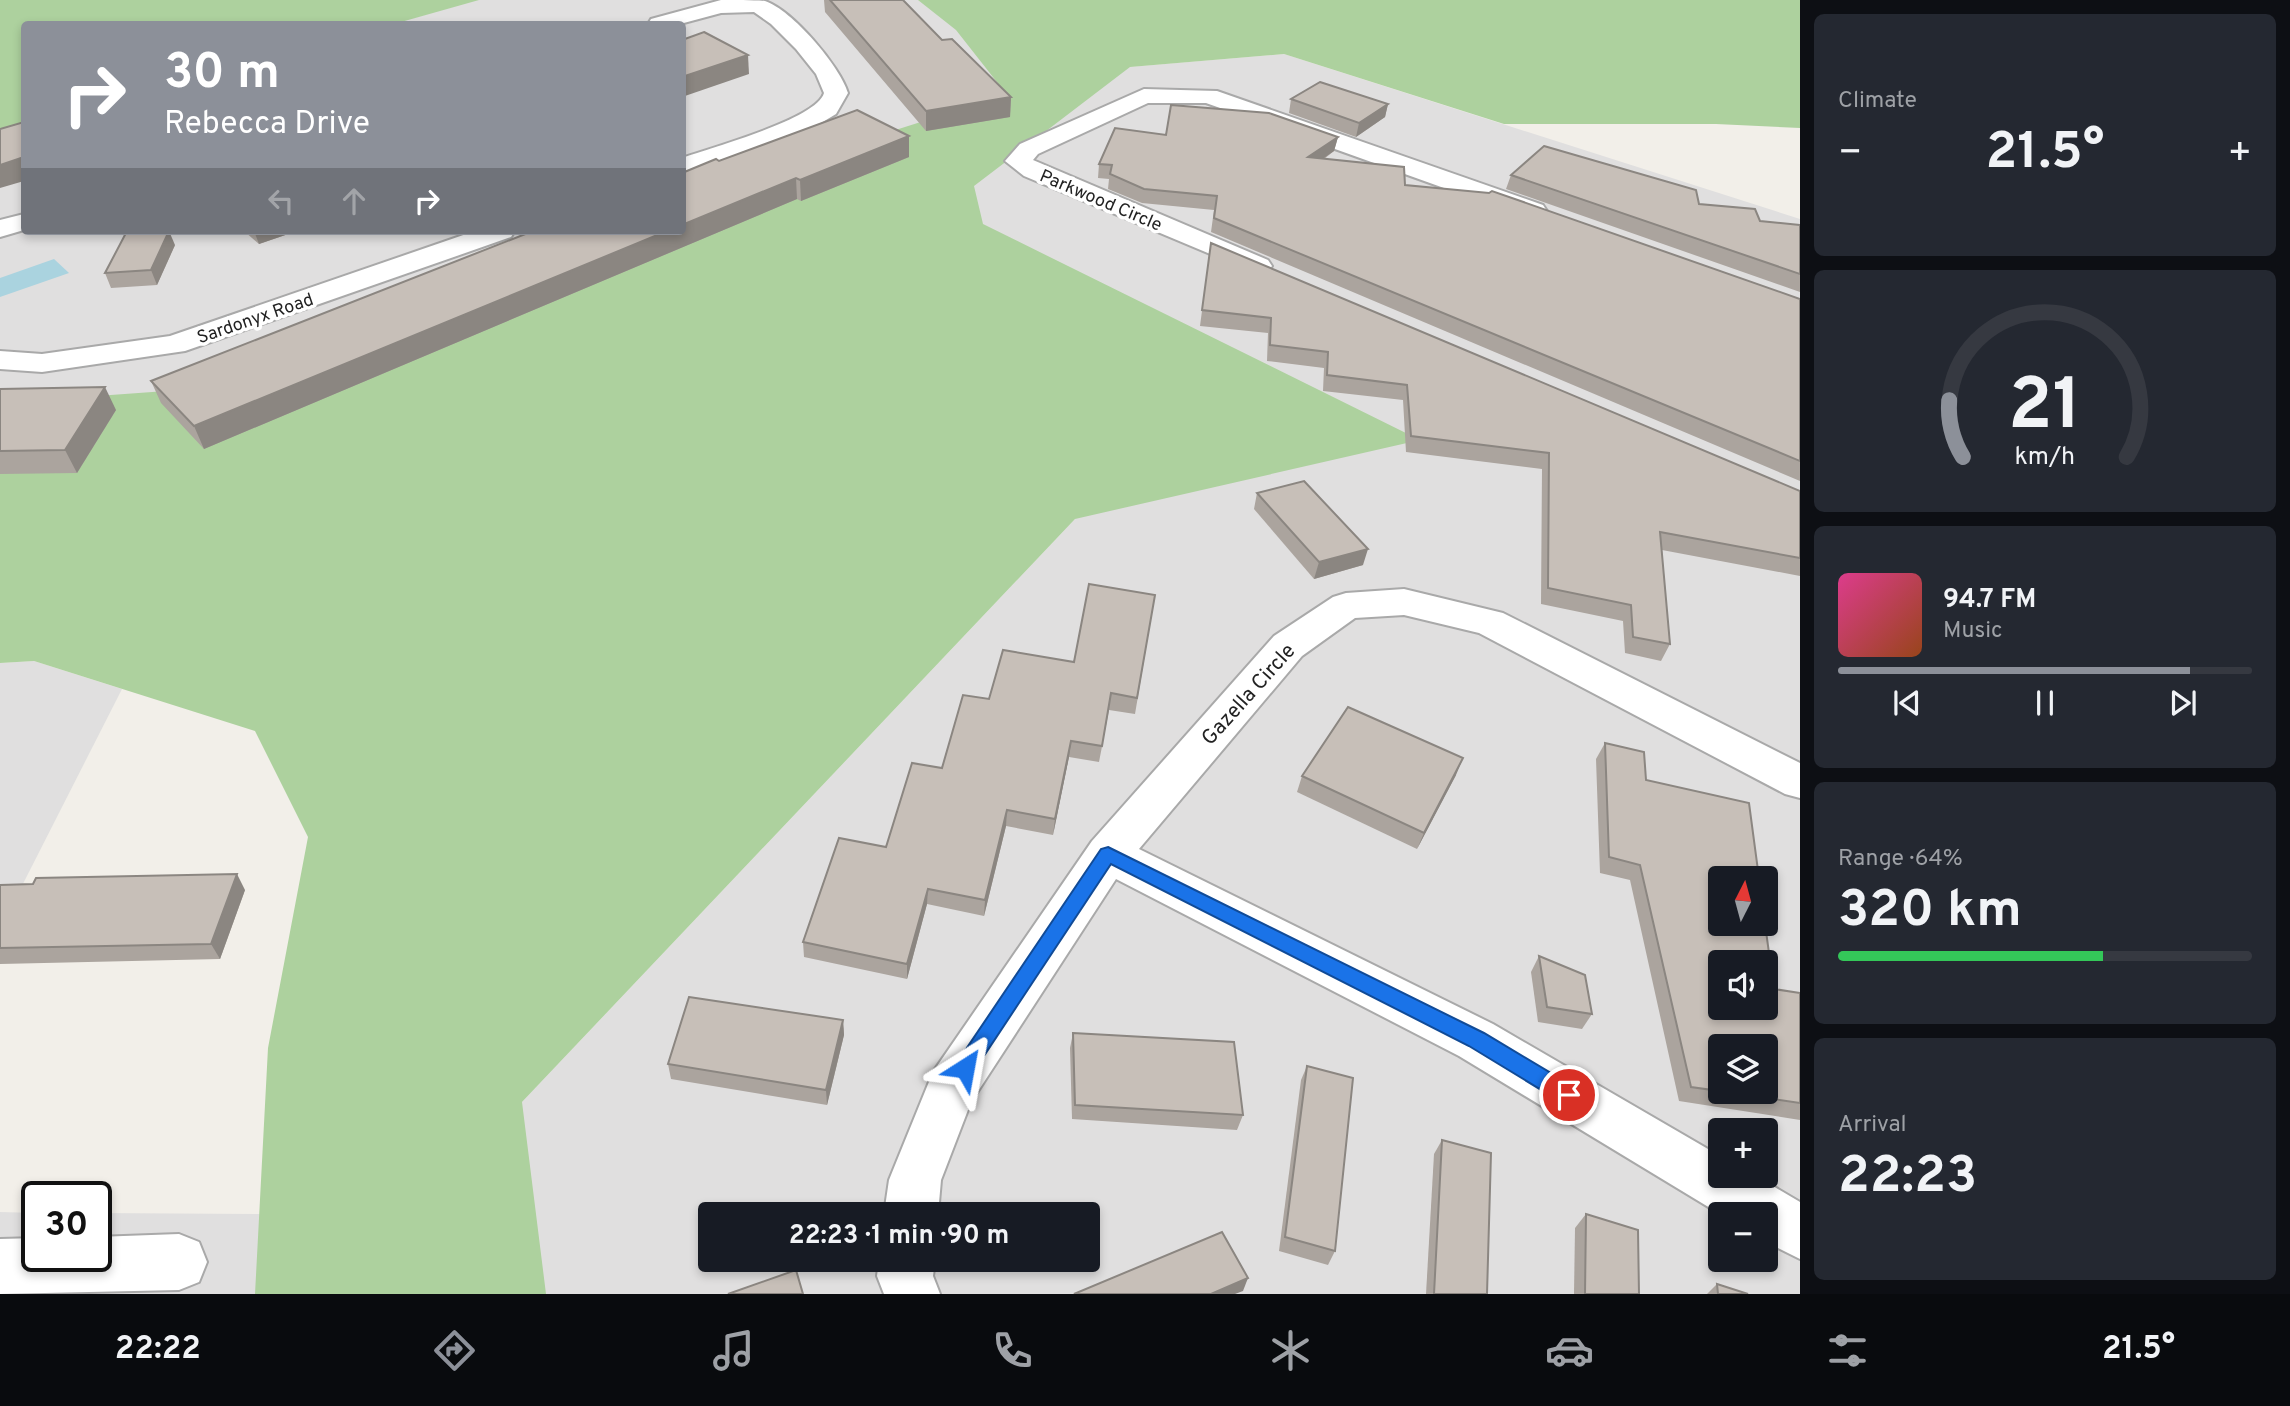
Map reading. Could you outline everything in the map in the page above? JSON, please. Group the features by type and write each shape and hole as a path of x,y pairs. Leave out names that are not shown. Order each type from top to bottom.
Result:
{"street":[{"path":"669,21 710,9 759,6 773,13 825,69 836,93 832,104 820,115 802,124 686,166"},
{"name":"Parkwood Circle","path":"1276,274 1033,171 1018,161 1029,149 1144,96 1209,96 1564,221"},
{"path":"0,229 21,223"},
{"name":"Sardonyx Road","path":"0,360 42,363 174,345 491,235"},
{"name":"Gazella Circle","path":"912,1202 915,1180 951,1089 1108,854 1288,646 1346,606 1404,602 1490,622 1800,782"},
{"path":"1108,854 1476,1040 1800,1231"},
{"path":"0,1267 179,1262"},
{"path":"906,1272 912,1294"}],"shaded area":[{"path":"440,0 1017,0 1129,67 1284,54 1800,219 1800,1294 0,1294 0,1212 21,1213 21,1272 112,1272 112,1213 259,1214 522,1102 1075,519 0,518 0,121 21,116 21,235 686,235 686,21 363,21"},
{"path":"34,661 122,689 0,929 0,663"}],"green space":[{"path":"0,0 479,0 405,21 21,21 21,132 0,138"},
{"path":"918,0 1800,0 1800,128 1716,124 1504,124 1284,54 1130,67 974,186 983,224 1420,440 1075,519 522,1102 546,1294 255,1294 268,1048 308,837 255,731 34,661 0,663 0,403 275,383 671,235 686,235 686,229 823,153 968,107 1000,86 956,30"}],"water":[{"path":"54,259 69,273 0,297 0,278"}],"building":[{"path":"830,0 903,0 942,40 952,39 1011,97 926,111"},
{"path":"704,32 748,55 686,76 686,39"},
{"path":"1320,82 1388,104 1359,123 1291,99"},
{"path":"1171,105 1269,113 1338,137 1308,157 1404,167 1405,185 1489,193 1492,191 1800,299 1800,461 1214,218 1217,196 1144,189 1110,174 1112,165 1099,164 1115,128 1166,135"},
{"path":"857,110 909,136 800,180 796,178 686,223 686,171 716,159 719,161"},
{"path":"21,123 21,158 0,165 0,129"},
{"path":"1544,146 1696,190 1699,204 1755,209 1760,221 1800,225 1800,274 1511,175"},
{"path":"125,235 167,235 151,270 105,273"},
{"path":"523,235 657,235 194,426 151,381"},
{"path":"1211,243 1800,491 1800,558 1660,532 1670,644 1633,637 1631,605 1548,588 1549,453 1411,436 1407,385 1327,375 1328,352 1270,345 1271,318 1202,310"},
{"path":"105,387 65,450 0,451 0,389"},
{"path":"1304,481 1368,549 1319,562 1257,493"},
{"path":"1089,584 1155,595 1137,698 1111,693 1102,746 1071,741 1055,819 1007,810 985,900 928,889 907,964 803,942 839,838 886,847 912,763 942,768 963,695 989,699 1003,650 1074,662"},
{"path":"1348,707 1463,758 1424,833 1302,776"},
{"path":"1605,743 1644,752 1646,780 1749,803 1757,866 1708,866 1708,936 1767,936 1769,950 1708,950 1708,1020 1778,1020 1778,990 1800,993 1800,1103 1778,1100 1778,1034 1708,1034 1708,1089 1691,1087 1640,865 1609,857"},
{"path":"237,874 211,944 0,948 0,885 33,884 36,878"},
{"path":"1539,956 1585,975 1592,1014 1547,1007"},
{"path":"689,997 843,1020 826,1090 668,1064"},
{"path":"1073,1033 1234,1042 1243,1115 1075,1105"},
{"path":"1307,1066 1353,1078 1335,1251 1285,1237"},
{"path":"1442,1140 1491,1153 1487,1294 1434,1294"},
{"path":"1586,1214 1638,1230 1639,1294 1585,1294"},
{"path":"1222,1232 1248,1278 1211,1294 1074,1294"},
{"path":"797,1272 803,1294 728,1294"},
{"path":"1717,1284 1748,1294 1718,1294"}],"route":[{"path":"965,1068 1108,854 1476,1040 1569,1095"}]}
